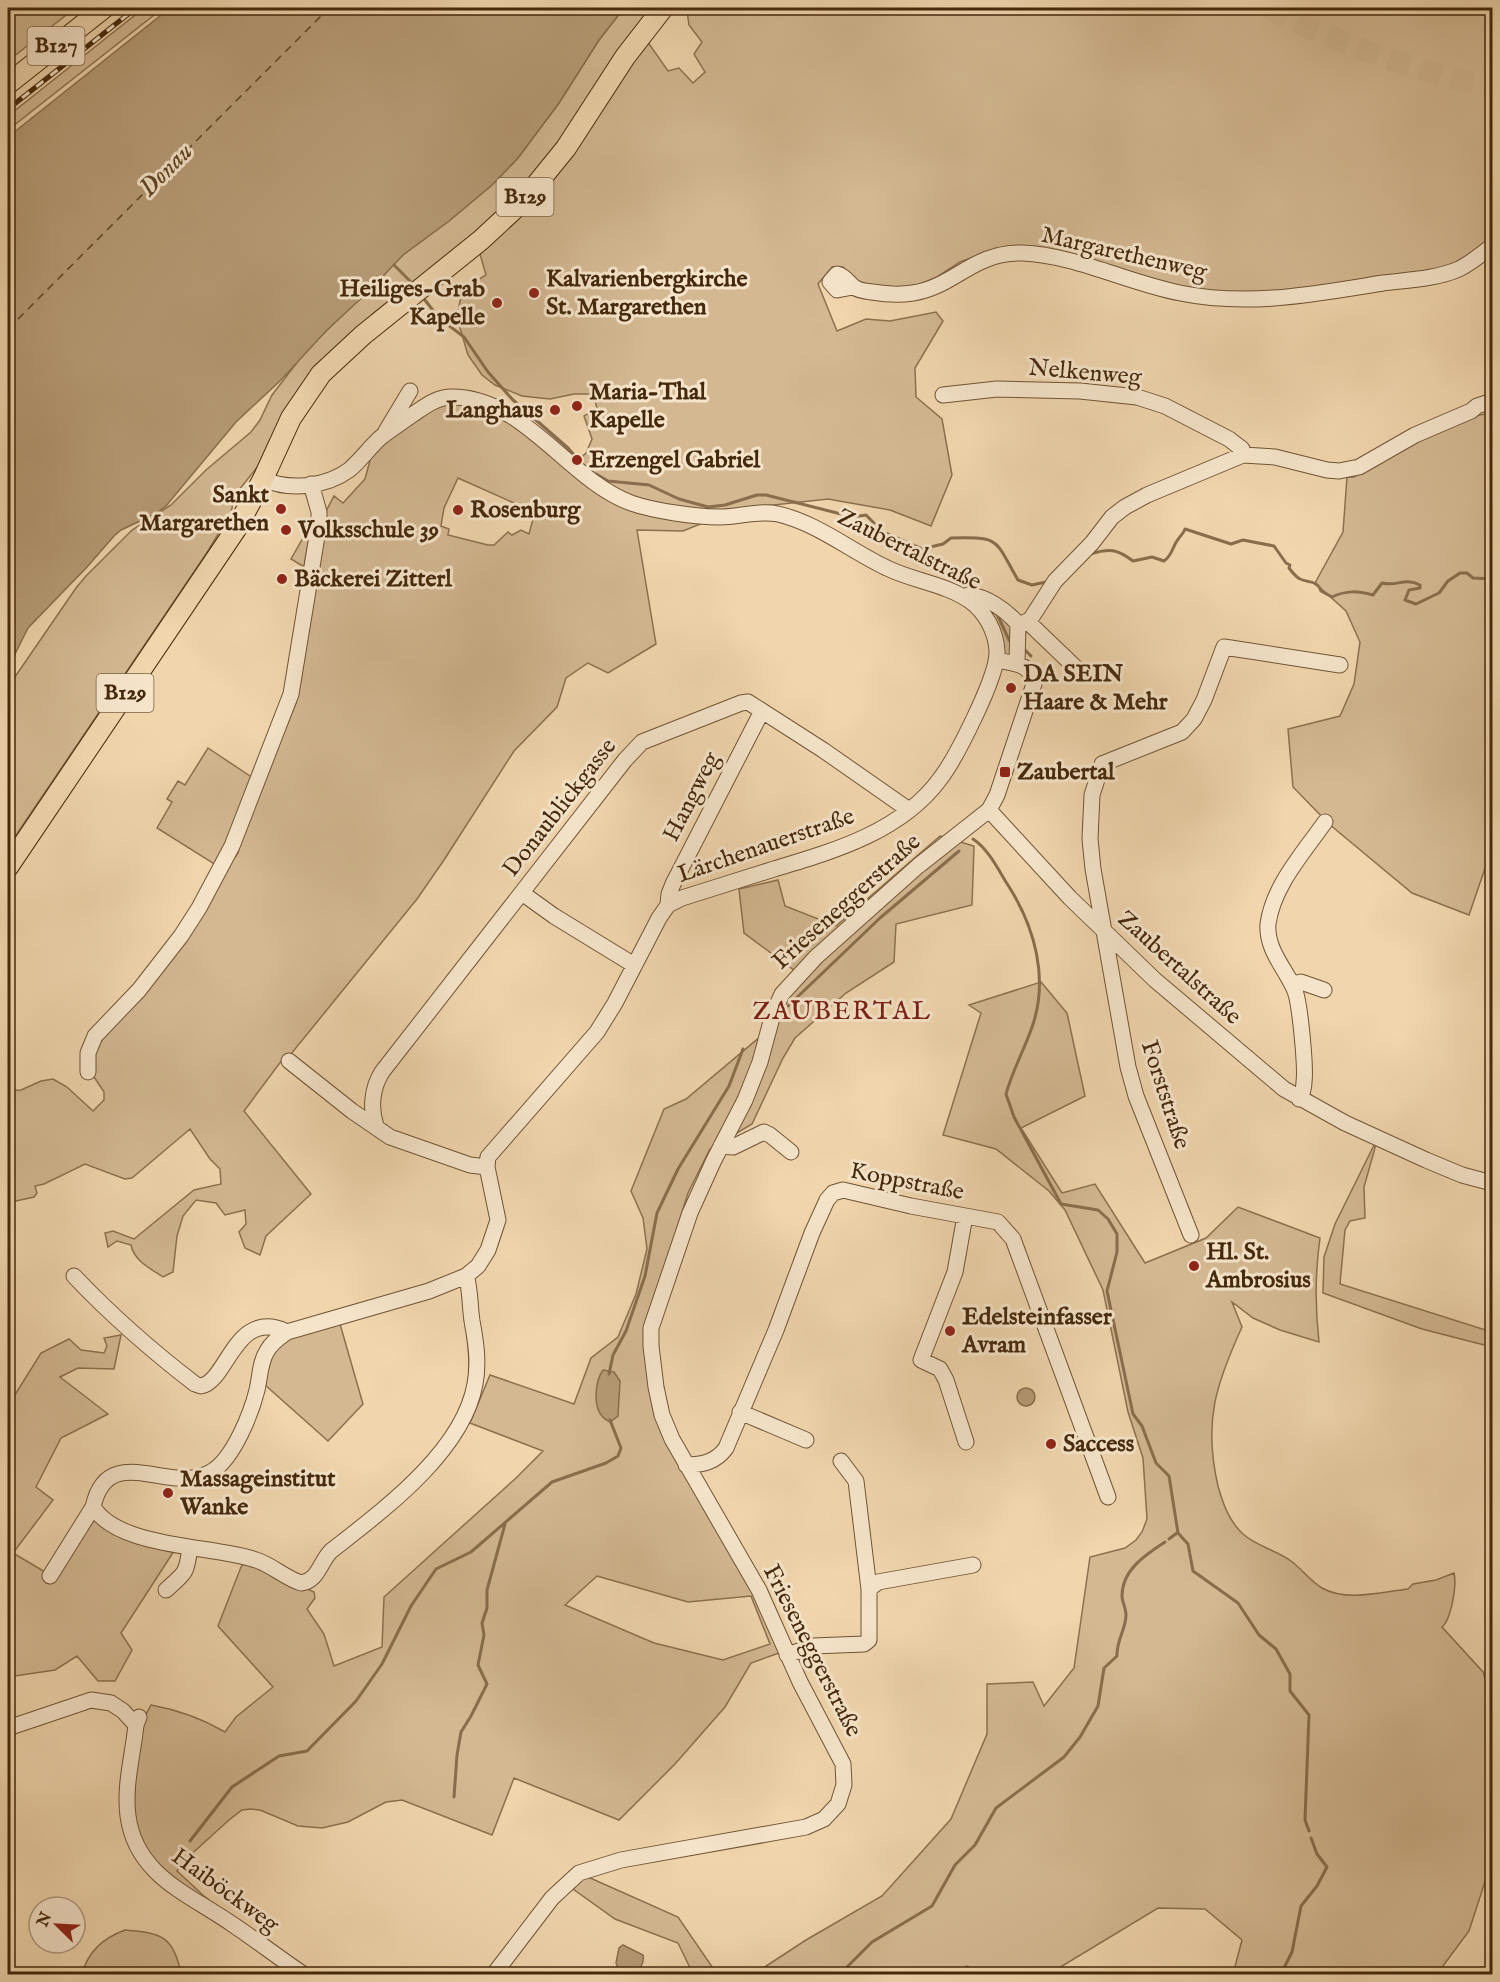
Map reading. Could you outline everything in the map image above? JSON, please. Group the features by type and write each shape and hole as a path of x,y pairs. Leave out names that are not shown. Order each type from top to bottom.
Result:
{"main road":[{"name":"B127","path":"8,84 104,8"},
{"name":"B129","path":"8,867 242,519 291,418 321,374 357,340 482,240 523,201 566,148 625,57 663,8"}],"street":[{"name":"Margarethenweg","path":"853,287 874,292 914,293 992,256 1023,253 1086,266 1148,286 1182,294 1226,299 1287,299 1446,273 1470,262 1492,246"},
{"name":"Nelkenweg","path":"943,395 997,389 1067,391 1137,397 1165,406 1229,439 1238,445 1243,455"},
{"path":"386,434 391,421 410,391"},
{"name":"Zaubertalstraße","path":"263,479 284,486 326,481 348,470 386,434 424,406 441,398 453,397 476,401 516,419 588,478 630,503 659,510 714,517 776,513 846,544 887,568 964,597 980,610 990,625 995,642 996,660"},
{"path":"1017,664 1023,623 1033,616 1055,581 1079,557 1112,517 1125,507 1243,455 1275,457 1327,470 1348,470 1359,467 1423,431 1492,401"},
{"path":"1471,411 1492,411"},
{"path":"88,1072 88,1053 95,1036 139,990 169,952 191,922 222,868 287,706 297,664 319,524 318,509 311,484"},
{"path":"964,597 972,595 1003,610 1023,623 1077,669"},
{"name":"Forststraße","path":"1191,1235 1132,1084 1102,929 1093,869 1090,839 1092,795 1102,764 1182,732 1194,719 1204,700 1224,647 1340,665"},
{"path":"989,810 997,795 1034,684 1030,672 1025,667 996,660"},
{"name":"Lärchenauerstraße","path":"487,1167 489,1157 496,1147 597,1032 615,1003 659,918 668,906 682,898 855,843 882,829 909,810 931,790 948,767 977,710 996,660"},
{"name":"Donaublickgasse","path":"376,1126 373,1096 377,1080 625,760 642,742 744,702 752,704 909,810"},
{"name":"Hangweg","path":"668,906 669,894 673,885 762,711"},
{"name":"Zaubertalstraße","path":"989,810 1026,853 1155,980 1272,1080 1299,1099 1346,1124 1462,1175 1492,1183"},
{"name":"Frieseneggerstraße","path":"494,1974 552,1898 579,1873 630,1858 799,1828 818,1822 830,1814 838,1804 845,1778 843,1764 787,1654 752,1578 672,1439 660,1406 650,1333 690,1213 745,1100 760,1062 772,1014 779,998 791,981 816,957 918,866 989,810"},
{"path":"1299,1099 1305,1081 1296,995 1270,943 1268,925 1274,901 1282,884 1325,822"},
{"path":"522,893 554,916 634,965"},
{"path":"1292,984 1301,982 1324,990"},
{"path":"50,1576 93,1508 102,1486 117,1475 131,1471 192,1478 205,1475 216,1468 233,1447 249,1415 266,1353 272,1344 287,1332 408,1298 466,1275 481,1262 498,1226 498,1214 487,1167 470,1165 390,1137 365,1121 289,1061"},
{"path":"721,1146 733,1147 764,1132 791,1152"},
{"name":"Koppstraße","path":"686,1465 702,1464 722,1453 776,1330 812,1233 827,1200 833,1192 843,1190 998,1222 1013,1239 1108,1497"},
{"path":"965,1216 955,1272 921,1360 940,1369 946,1380 966,1442"},
{"path":"93,1508 101,1517 123,1530 190,1548 256,1560 267,1564 294,1581 308,1582 313,1579 330,1551 370,1520 431,1464 456,1432 466,1413 475,1385 478,1359 466,1275"},
{"path":"74,1276 128,1328 184,1376 201,1386 210,1382 242,1338 252,1331 269,1328 287,1332"},
{"path":"740,1412 806,1440"},
{"path":"787,1654 813,1646 867,1642 869,1638 869,1589 856,1481 841,1461"},
{"path":"166,1590 179,1580 187,1564 190,1548"},
{"path":"869,1589 878,1582 973,1565"},
{"name":"Haiböckweg","path":"8,1728 91,1700 111,1703 137,1721 127,1790 128,1817 137,1846 159,1876 181,1893 231,1923 303,1974"}],"shaded area":[{"path":"8,8 75,8 8,61"},
{"path":"144,8 163,8 8,130 8,116"},
{"path":"624,8 653,8 543,166 496,218 375,312 330,354 266,456 239,490 231,513 206,554 8,847 8,687 76,588 132,530 171,505 206,470 251,432 260,420 272,395 306,351 403,255 492,185 518,158 559,103 599,40"},
{"path":"690,8 1492,8 1492,239 1461,260 1439,271 1285,295 1187,290 1026,247 997,248 960,262 937,277 909,289 859,284 843,267 832,267 818,284 837,331 866,319 890,321 936,312 943,321 915,368 916,397 942,419 952,475 931,526 890,510 828,499 737,509 683,531 637,530 656,644 608,673 588,663 566,678 557,707 514,751 417,899 291,1054 282,1060 244,1111 311,1194 266,1236 260,1255 245,1248 239,1232 246,1224 245,1210 225,1215 216,1203 196,1200 183,1216 177,1236 173,1272 163,1277 139,1260 131,1245 117,1241 108,1247 105,1233 113,1231 134,1239 194,1190 221,1184 220,1169 210,1159 190,1129 132,1178 125,1179 85,1164 35,1186 37,1193 34,1197 16,1201 8,1200 8,1091 21,1090 41,1081 53,1079 67,1087 93,1111 104,1100 104,1092 94,1077 91,1051 238,853 242,832 296,703 324,515 334,496 343,503 365,479 372,453 418,417 442,405 460,404 489,411 575,463 586,453 592,439 584,416 597,408 593,394 574,394 550,399 522,396 495,385 482,375 468,355 457,318 462,290 486,275 480,254 515,220 645,38 668,71 679,68 693,83 705,72 694,54 702,42 689,25 687,11","holes":["458,478 514,503 533,519 529,534 521,530 512,535 508,532 494,545 488,545 448,535 449,529 441,526 444,508"]},
{"path":"1492,414 1492,848 1469,915 1412,893 1329,824 1293,787 1288,729 1340,716 1354,684 1360,642 1346,611 1315,583 1343,532 1347,477 1354,477 1390,453 1475,415"},
{"path":"307,531 310,533 304,567 291,559"},
{"path":"982,603 995,609 1012,628 1017,657 1002,653"},
{"path":"208,748 253,778 219,867 157,828 172,802 167,799 178,781 185,785"},
{"path":"940,836 974,846 972,905 896,924 894,962 846,993 795,1038 752,1124 710,1149 688,1193 669,1254 651,1381 754,1595 779,1653 751,1663 725,1707 675,1764 619,1820 514,1778 492,1835 402,1800 386,1802 348,1822 322,1828 298,1826 260,1810 242,1810 186,1859 177,1871 204,1896 273,1949 163,1876 133,1830 137,1737 139,1727 151,1705 190,1715 225,1732 236,1717 273,1687 218,1626 241,1567 246,1560 314,1592 315,1598 307,1609 324,1634 334,1666 382,1647 384,1597 543,1451 470,1423 490,1375 574,1404 591,1358 618,1337 636,1294 647,1249 643,1218 631,1191 664,1109 686,1099 774,1025 795,971 744,933 739,889 778,880 785,906 836,926","holes":["597,1576 688,1602 751,1596 770,1644 723,1660 654,1643 565,1605"]},
{"path":"1041,982 1067,1013 1085,1096 1021,1128 1062,1193 1095,1184 1145,1263 1206,1238 1238,1207 1320,1238 1316,1290 1319,1342 1280,1330 1253,1318 1232,1302 1242,1327 1219,1385 1212,1423 1212,1442 1218,1486 1224,1506 1234,1524 1248,1538 1285,1557 1322,1588 1332,1592 1364,1595 1408,1589 1413,1584 1436,1580 1454,1573 1455,1586 1452,1602 1448,1617 1442,1627 1483,1672 1492,1701 1492,1860 1469,1931 1437,1974 1233,1974 1242,1940 1205,1909 1158,1908 1049,1974 990,1974 967,1966 953,1974 754,1974 806,1940 882,1896 951,1819 987,1734 987,1684 1033,1682 1044,1706 1074,1668 1090,1557 1125,1548 1136,1540 1147,1519 1143,1458 1128,1412 1103,1290 1065,1210 1049,1191 996,1149 943,1135 981,1013 969,1005"},
{"path":"1378,1137 1364,1187 1365,1218 1350,1221 1345,1230 1340,1284 1492,1332 1492,1347 1422,1329 1323,1293 1324,1257 1335,1224"},
{"path":"340,1324 363,1404 328,1441 264,1384 274,1349 294,1333"},
{"path":"121,1335 114,1369 78,1368 60,1377 108,1414 61,1438 36,1487 53,1500 13,1553 55,1578 92,1518 174,1551 121,1633 132,1650 115,1681 98,1681 77,1656 55,1670 8,1677 8,1406 41,1353 69,1339 81,1350 104,1353 107,1346 104,1338"},
{"path":"579,1873 678,1917 717,1974 693,1974 678,1943 615,1919 566,1884"},
{"path":"125,1930 157,1935 164,1939 174,1952 181,1974 82,1974 92,1952 103,1941"}],"water":[{"name":"Donau","path":"170,8 624,8 599,40 559,103 518,158 492,185 403,255 326,331 281,380 236,422 166,506 114,536 28,628 8,668 8,137"},
{"path":"603,1370 614,1372 620,1381 618,1416 610,1422 599,1412 596,1400 598,1380"},
{"path":"1022,1388 1030,1388 1035,1393 1033,1404 1022,1406 1017,1401 1017,1393"},
{"path":"623,1945 643,1955 641,1966 632,1974 618,1968 616,1963 619,1948"}],"waterway":[{"path":"394,265 414,285"},
{"path":"421,295 439,318 464,337 488,372 513,400 568,448 583,465"},
{"path":"596,474 608,481 649,485 679,499 708,507 725,505 757,495 766,495 853,517 866,515 883,532 922,549 943,544 951,538 980,538 995,543 1000,548 1018,580 1032,585 1046,582"},
{"path":"1090,554 1113,551 1133,561 1152,557 1164,561 1185,529 1231,544 1243,540 1274,546 1297,577 1315,583 1321,591 1332,597 1352,592 1373,595 1382,583 1409,582 1420,585 1420,588 1409,590 1405,600 1416,604 1439,593 1448,581 1460,573 1467,573 1473,578 1492,579"},
{"path":"997,614 1009,640"},
{"path":"1024,649 1031,656"},
{"path":"973,839 991,858 1025,917 1032,935 1039,973 1037,1011 1006,1094 1014,1117 1061,1204 1098,1210 1108,1219 1117,1234 1117,1252 1107,1291 1133,1414 1142,1426 1156,1463 1169,1476 1178,1533 1188,1544 1193,1571 1238,1603 1259,1635 1276,1649 1290,1674 1290,1691 1309,1715 1305,1820 1309,1831"},
{"path":"788,1006 880,918 959,851"},
{"path":"609,1374 613,1355 626,1331 645,1276 657,1213 678,1169 729,1086 743,1049"},
{"path":"190,1841 232,1787 279,1756 307,1751 356,1701 382,1664 411,1606 436,1569 471,1552 552,1482 606,1463 618,1456 621,1448 610,1420"},
{"path":"454,1797 461,1732 487,1684 478,1665 484,1635 482,1623 487,1608 487,1590 505,1524"},
{"path":"1169,1539 1177,1533"},
{"path":"832,1974 843,1971 872,1942 932,1906 955,1865 975,1845 996,1808 1064,1757 1080,1737 1098,1706 1104,1668 1117,1656 1126,1620 1122,1596 1126,1578 1136,1564 1165,1542"},
{"path":"1281,1974 1292,1952 1301,1906 1317,1886 1327,1867 1317,1854 1311,1838"}],"ferry route":[{"path":"8,329 329,8"}],"tunnel":[{"path":"1267,8 1326,35 1388,58 1430,72 1492,86"}],"railway":[{"path":"8,109 136,8"}],"place":[{"name":"Kalvarienbergkirche St. Margarethen","path":"534,293"},
{"name":"Heiliges-Grab Kapelle","path":"497,303"},
{"name":"Maria-Thal Kapelle","path":"577,406"},
{"name":"Langhaus","path":"555,410"},
{"name":"Erzengel Gabriel","path":"577,460"},
{"name":"Sankt Margarethen","path":"281,509"},
{"name":"Rosenburg","path":"458,510"},
{"name":"Volksschule 39","path":"286,530"},
{"name":"Bäckerei Zitterl","path":"282,579"},
{"name":"DA SEIN Haare & Mehr","path":"1011,688"},
{"name":"Zaubertal","path":"1005,772"},
{"name":"Hl. St. Ambrosius","path":"1194,1266"},
{"name":"Edelsteinfasser Avram","path":"950,1331"},
{"name":"Saccess","path":"1051,1444"},
{"name":"Massageinstitut Wanke","path":"168,1493"}],"district":[{"name":"ZAUBERTAL","path":"842,1011"}]}
